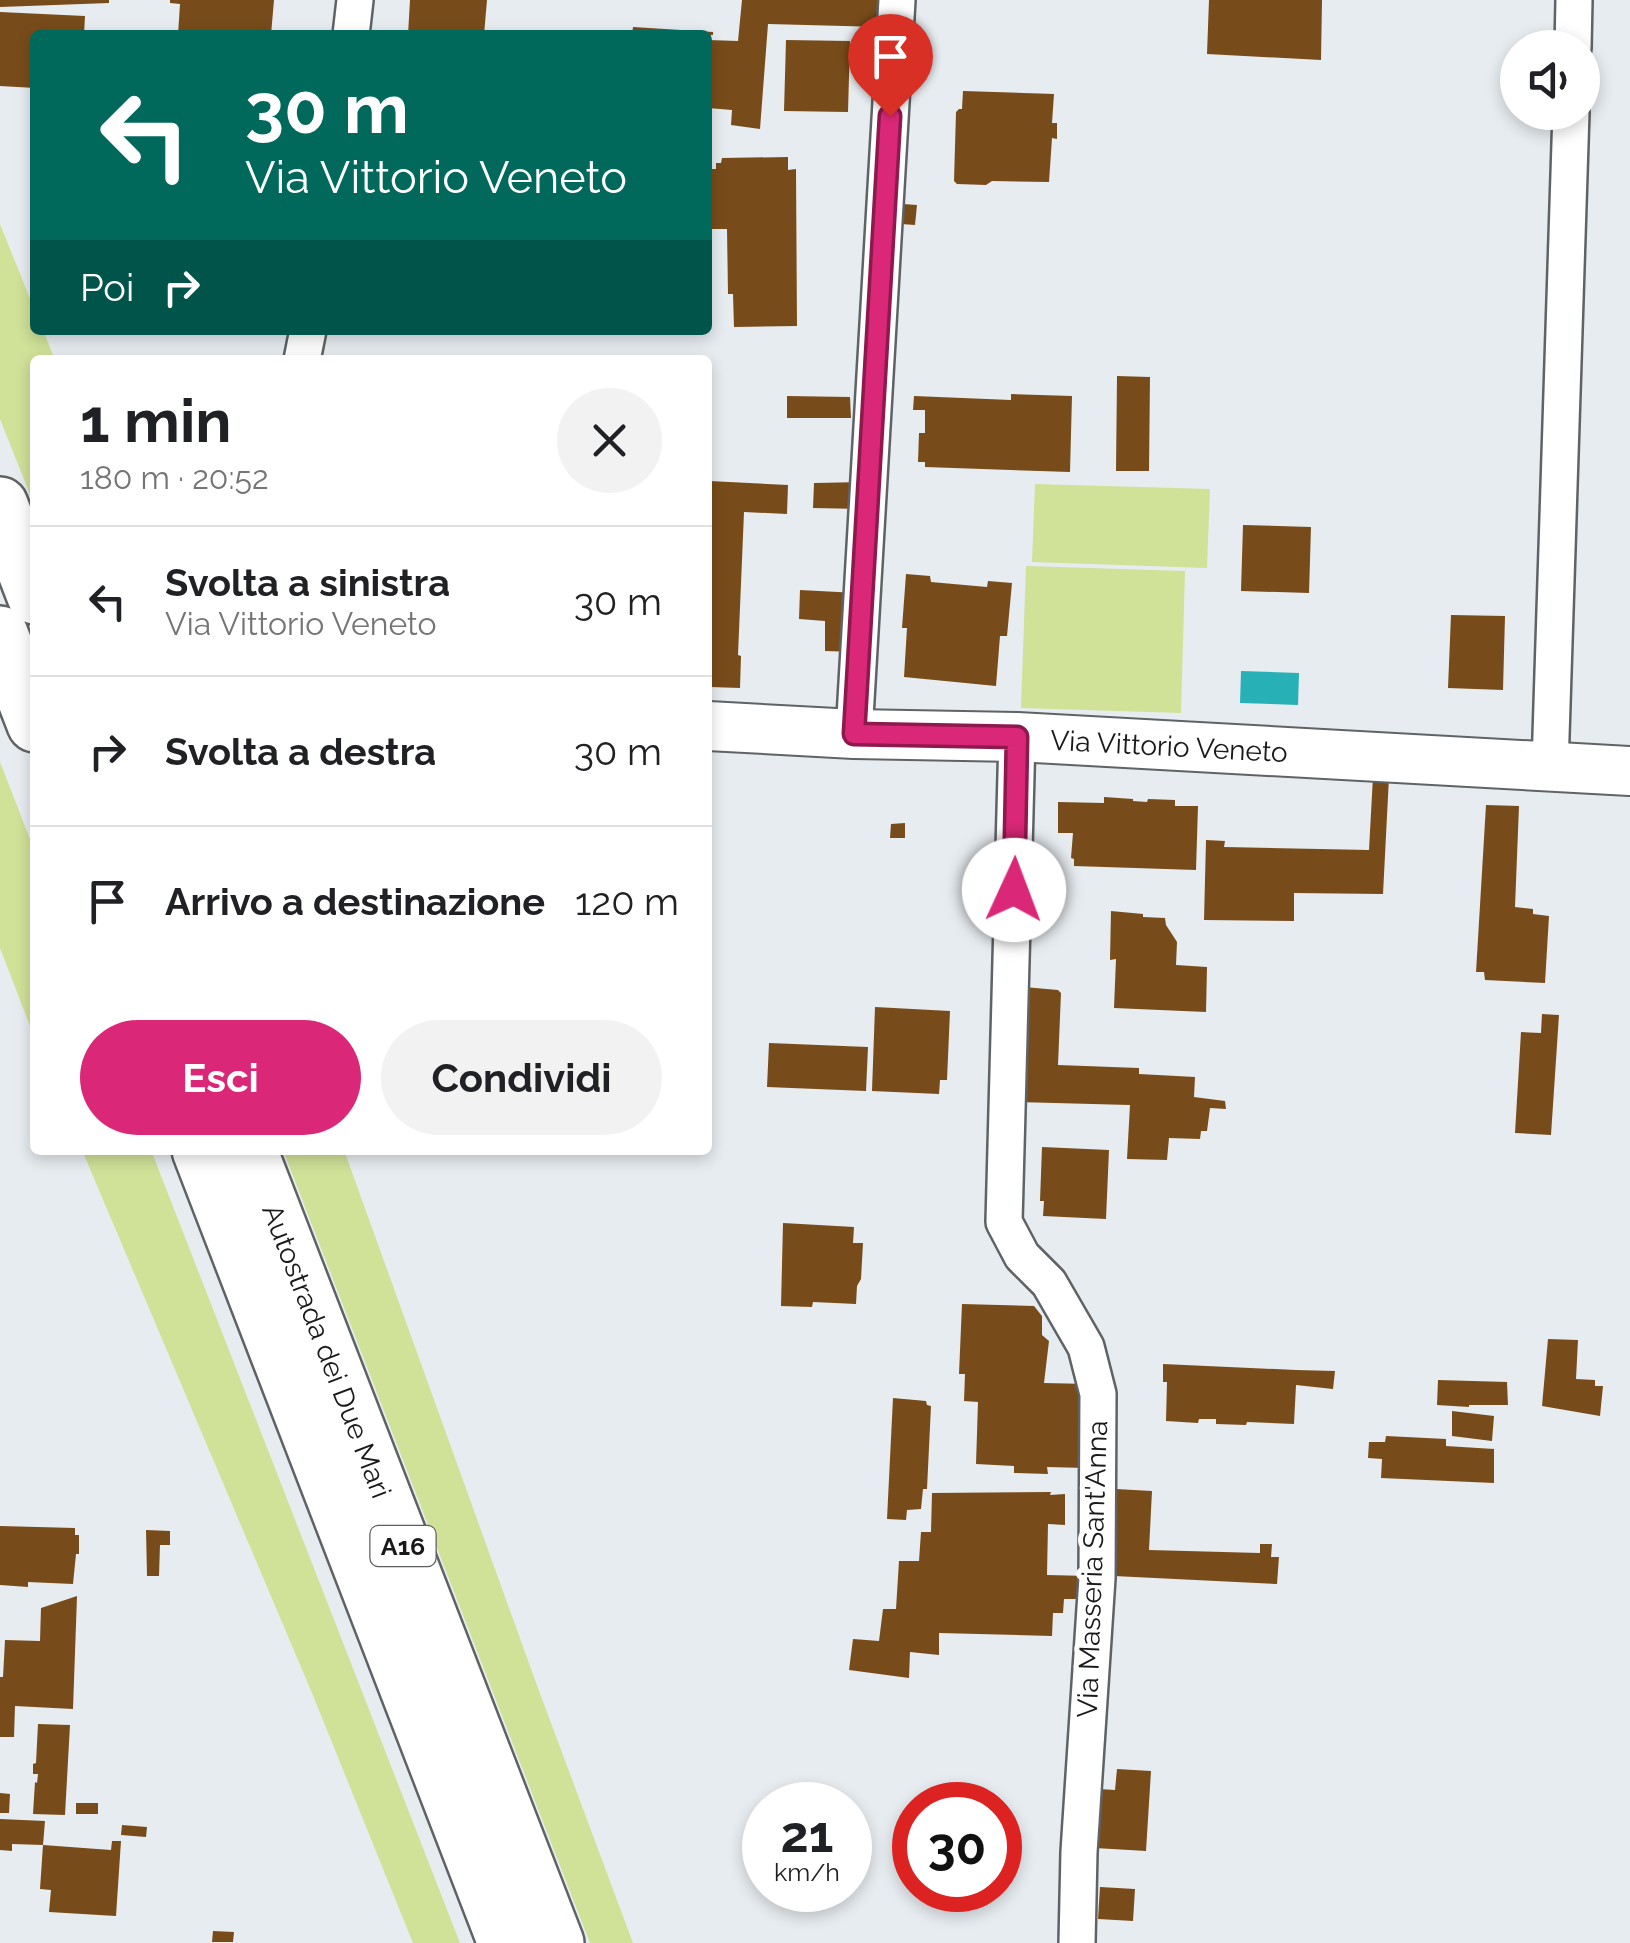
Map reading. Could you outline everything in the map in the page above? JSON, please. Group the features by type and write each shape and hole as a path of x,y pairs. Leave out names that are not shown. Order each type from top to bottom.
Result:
{"highway":[{"path":"0,505 30,583"},
{"path":"0,634 30,711"},
{"name":"Autostrada dei Due Mari","path":"202,1155 506,1943"},
{"name":"Autostrada dei Due Mari","path":"251,1155 556,1943"}],"street":[{"path":"353,30 356,0"},
{"path":"854,734 897,0"},
{"path":"1573,30 1574,0"},
{"path":"1550,767 1570,130"},
{"name":"Via Vittorio Veneto","path":"712,726 1017,737 1630,771"},
{"name":"Via Masseria Sant'Anna","path":"1017,737 1004,1222 1022,1256 1049,1283 1086,1347 1098,1394 1097,1578 1077,1943"}],"green space":[{"path":"0,224 30,299 30,335 45,335 53,355 30,355 30,494 0,419"},
{"path":"1035,484 1210,489 1207,568 1032,562"},
{"path":"1026,566 1185,571 1181,713 1021,708"},
{"path":"0,762 30,839 30,1026 0,948"},
{"path":"84,1155 153,1155 460,1943 413,1943 312,1693"},
{"path":"285,1155 346,1155 633,1943 590,1943"}],"water":[{"path":"1241,671 1299,673 1298,705 1240,703"}],"building":[{"path":"0,0 109,0 109,3 0,7"},
{"path":"274,0 271,30 178,30 180,4 170,3"},
{"path":"410,0 487,0 484,30 408,30"},
{"path":"742,0 883,0 882,27 768,24 760,129 731,125 732,110 712,108 712,40 738,41"},
{"path":"1209,0 1322,0 1321,60 1207,54"},
{"path":"0,12 85,16 84,30 30,30 30,88 0,86"},
{"path":"633,27 681,30 633,30"},
{"path":"786,40 850,41 848,112 784,111"},
{"path":"963,91 1054,94 1052,123 1057,123 1057,139 1052,138 1049,182 992,181 986,185 954,181 956,112 962,109"},
{"path":"788,157 788,170 796,169 797,326 734,327 733,294 728,294 727,229 712,229 712,169 722,158"},
{"path":"903,204 917,205 915,225 901,224"},
{"path":"1117,376 1150,377 1149,471 1116,471"},
{"path":"1011,394 1072,396 1070,472 925,467 925,462 918,462 919,433 925,433 925,410 913,410 914,396 1011,400"},
{"path":"787,396 850,397 851,418 787,418"},
{"path":"712,481 788,485 787,514 744,512 740,688 712,687"},
{"path":"864,482 862,509 813,508 814,483"},
{"path":"1243,525 1311,527 1309,593 1241,591"},
{"path":"906,574 930,576 931,582 987,587 988,581 1012,583 1007,636 1000,636 996,686 904,677"},
{"path":"800,590 857,593 854,652 825,651 825,621 799,619"},
{"path":"1451,615 1505,616 1503,690 1448,688"},
{"path":"1373,776 1389,777 1383,894 1294,893 1294,921 1204,920 1206,840 1225,841 1224,847 1369,850"},
{"path":"1104,797 1147,802 1175,800 1175,806 1198,806 1196,870 1074,866 1073,833 1058,833 1058,802 1104,803"},
{"path":"1486,805 1519,806 1515,907 1549,916 1545,983 1485,980 1484,972 1476,972"},
{"path":"905,823 905,838 890,838 891,824"},
{"path":"1111,911 1165,918 1177,942 1176,965 1207,967 1206,1012 1114,1008 1116,959 1110,960"},
{"path":"1024,987 1061,993 1058,1065 1139,1068 1139,1074 1195,1077 1194,1097 1225,1101 1226,1109 1210,1108 1207,1131 1201,1131 1200,1139 1169,1138 1167,1160 1127,1159 1130,1105 1017,1102"},
{"path":"875,1007 950,1011 947,1080 940,1080 939,1094 872,1091"},
{"path":"1542,1014 1559,1015 1551,1135 1515,1133 1521,1032 1541,1033"},
{"path":"769,1043 868,1047 866,1091 767,1087"},
{"path":"1042,1147 1109,1150 1106,1219 1043,1216"},
{"path":"783,1223 854,1227 853,1243 863,1243 856,1304 813,1302 812,1307 781,1306"},
{"path":"962,1304 1034,1306 1042,1316 1042,1335 1049,1341 1044,1383 1089,1384 1087,1468 1047,1467 1048,1474 1014,1473 1014,1466 976,1464 978,1402 964,1401 965,1374 959,1374"},
{"path":"1548,1339 1578,1340 1576,1379 1595,1380 1595,1386 1603,1386 1600,1416 1542,1406"},
{"path":"1163,1364 1335,1371 1333,1389 1296,1385 1294,1424 1216,1424 1216,1419 1199,1419 1198,1423 1166,1421 1167,1382 1163,1382"},
{"path":"1438,1380 1507,1382 1508,1405 1437,1405"},
{"path":"893,1398 926,1401 931,1406 927,1489 923,1489 921,1509 907,1510 906,1520 887,1519"},
{"path":"1452,1411 1494,1416 1492,1441 1452,1436"},
{"path":"1386,1436 1446,1439 1446,1446 1494,1449 1494,1483 1381,1478 1382,1459 1368,1458 1369,1442 1385,1442"},
{"path":"1116,1489 1152,1491 1149,1550 1260,1553 1260,1544 1272,1544 1271,1557 1279,1557 1277,1584 1114,1576"},
{"path":"1051,1492 1050,1495 1065,1494 1065,1525 1048,1524 1047,1575 1089,1576 1088,1599 1064,1599 1063,1613 1053,1613 1052,1636 939,1633 939,1655 910,1652 909,1678 849,1670 853,1639 879,1641 883,1609 896,1609 899,1561 919,1561 921,1532 931,1532 932,1493"},
{"path":"0,1526 75,1528 79,1554 73,1584 0,1585"},
{"path":"146,1530 170,1531 170,1545 160,1545 159,1576 147,1576"},
{"path":"77,1596 73,1709 15,1706 14,1737 0,1737 0,1677 5,1640 40,1641 41,1608"},
{"path":"38,1724 70,1725 65,1815 33,1814"},
{"path":"1117,1769 1151,1771 1146,1851 1095,1848 1099,1789 1115,1790"},
{"path":"0,1793 10,1794 9,1813 0,1813"},
{"path":"76,1803 98,1803 98,1814 76,1814"},
{"path":"0,1819 45,1821 43,1845 12,1844 12,1851 0,1850"},
{"path":"122,1825 147,1827 146,1837 121,1835"},
{"path":"112,1841 121,1841 116,1916 49,1912 51,1890 40,1889 43,1845 111,1850"},
{"path":"1100,1887 1135,1889 1133,1921 1098,1919"},
{"path":"213,1931 234,1932 233,1942 212,1942"}],"route":[{"path":"890,116 854,734 1017,737 1014,890"}]}
